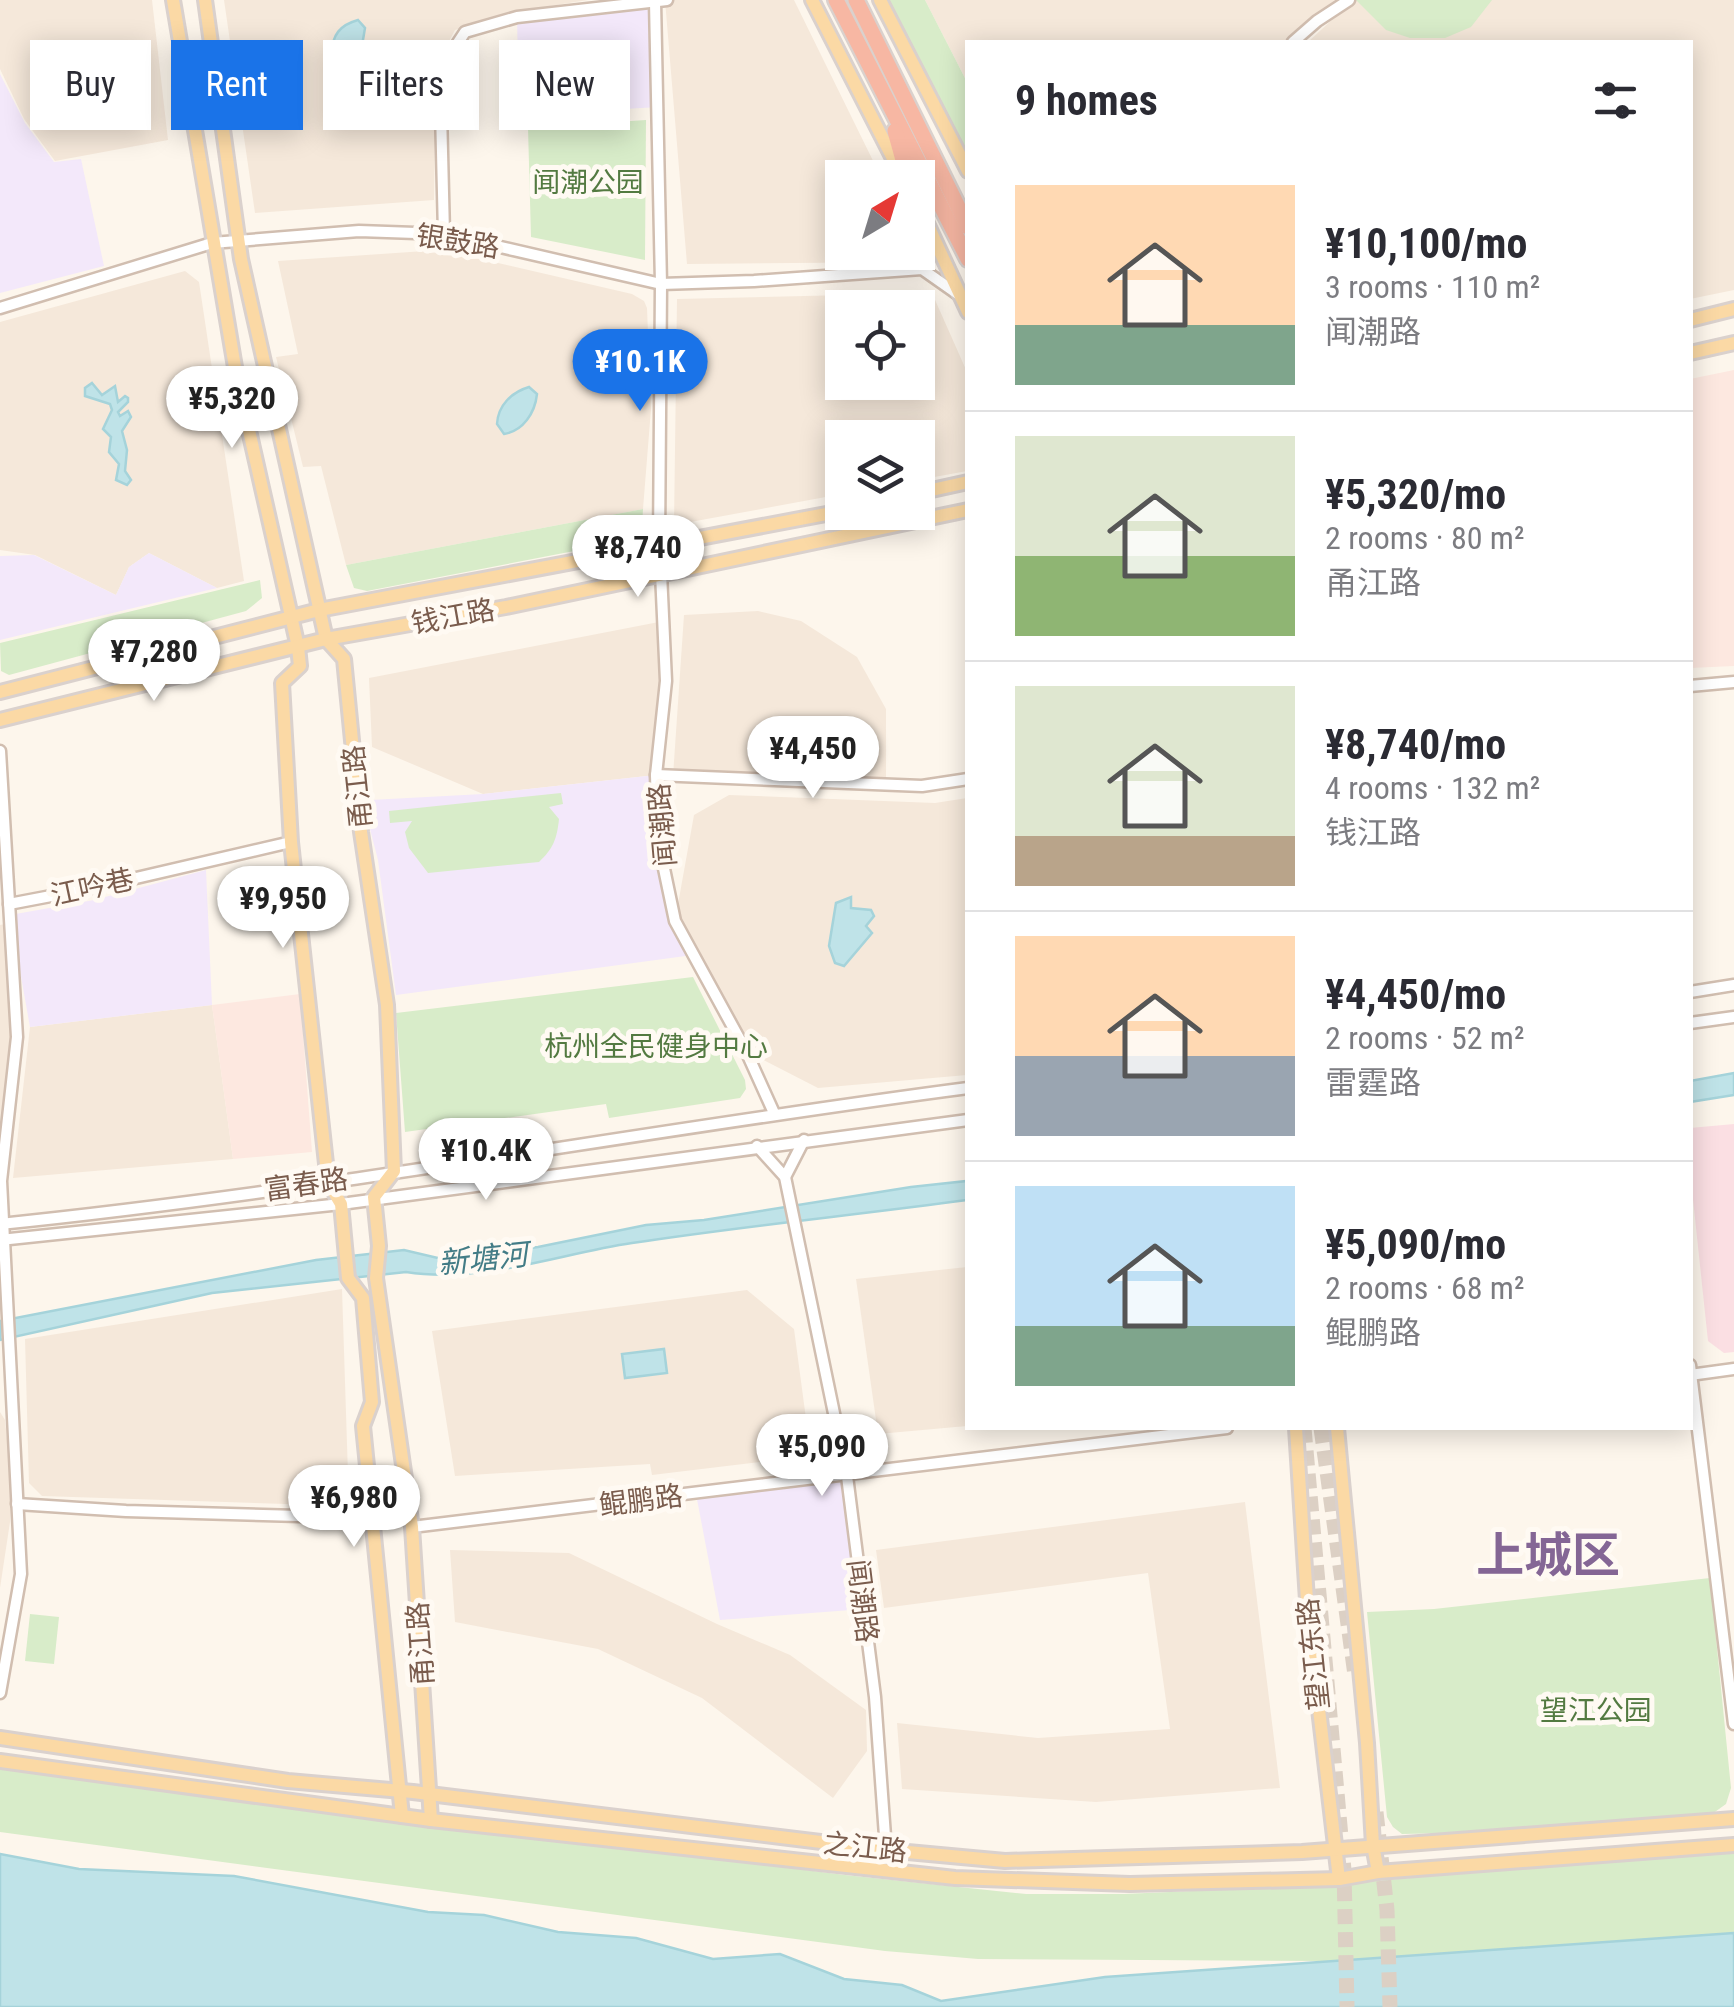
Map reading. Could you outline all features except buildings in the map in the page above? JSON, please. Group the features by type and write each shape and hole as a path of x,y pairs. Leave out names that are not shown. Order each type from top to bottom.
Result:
{"highway":[{"path":"836,0 965,253"},
{"path":"856,0 965,221"},
{"path":"882,90 900,160"}],"main road":[{"path":"172,0 236,373 298,647"},
{"name":"甬江路","path":"205,0 238,240 326,639 344,659 361,832 387,1004 394,1171"},
{"path":"812,0 896,160"},
{"path":"880,0 965,165"},
{"path":"935,243 965,306"},
{"path":"1693,319 1734,309"},
{"path":"1693,352 1734,343"},
{"path":"935,489 965,483"},
{"name":"钱江路","path":"0,720 326,639 506,606 965,511"},
{"name":"钱江路","path":"0,692 319,610 825,514"},
{"name":"甬江路","path":"298,647 300,666 282,683 292,842 328,1182 342,1204 348,1278 363,1298 372,1402 364,1426 402,1816"},
{"path":"374,1197 394,1171"},
{"name":"甬江路","path":"374,1197 379,1246 376,1278 412,1527 431,1820"},
{"name":"望江东路","path":"1296,1430 1308,1616 1339,1879"},
{"name":"望江东路","path":"1337,1430 1378,1872"},
{"name":"之江路","path":"0,1738 288,1781 1004,1861 1335,1850 1734,1819"},
{"name":"之江路","path":"0,1761 431,1820 975,1879 1130,1884 1339,1879 1378,1872 1734,1844"}],"street":[{"path":"1295,40 1350,0"},
{"path":"444,234 440,70 465,32 517,17 661,1 659,546"},
{"name":"银鼓路","path":"0,308 212,244 360,232 444,234 661,284 908,270"},
{"path":"923,270 960,295"},
{"name":"闻潮路","path":"661,573 666,681 656,775 658,840 675,921 746,1051 774,1113"},
{"path":"1693,686 1734,682"},
{"path":"0,751 17,1036 2,1181 20,1574 0,1692"},
{"path":"656,775 922,786 965,779"},
{"name":"江吟巷","path":"9,904 292,842"},
{"path":"1693,992 1734,985"},
{"path":"1693,1023 1734,1017"},
{"name":"富春路","path":"3,1224 328,1182 774,1113 965,1088"},
{"name":"富春路","path":"3,1240 342,1204 965,1120"},
{"path":"785,1177 804,1140"},
{"name":"闻潮路","path":"758,1146 785,1177 847,1476 875,1696 886,1850"},
{"path":"1693,1372 1734,1369"},
{"path":"1693,1396 1734,1724"},
{"name":"鲲鹏路","path":"412,1527 1211,1430"},
{"path":"17,1504 372,1518"}],"shaded area":[{"path":"0,0 152,0 168,140 55,161 32,130 151,130 151,40 30,40 30,127 0,69"},
{"path":"224,0 588,0 512,12 455,30 450,40 323,40 323,130 435,130 434,200 255,213 243,130 303,130 303,40 230,40"},
{"path":"665,0 794,0 873,160 825,160 825,263 687,264"},
{"path":"925,0 1734,0 1734,290 1693,298 1693,40 1310,40 1350,3 1296,40 965,40 965,78"},
{"path":"655,2 659,107 630,109 630,40 517,40 517,17"},
{"path":"0,74 25,123 54,162 81,159 104,266 0,293"},
{"path":"425,251 468,256 632,294 644,301 651,409 643,509 346,565 321,466 303,467 276,357 298,354 278,261"},
{"path":"185,271 199,282 244,581 217,588 149,553 129,567 116,595 35,555 0,550 0,322"},
{"path":"825,296 825,400 935,400 935,300 965,367 965,471 935,477 935,420 825,420 825,497 674,525 677,299"},
{"path":"1734,370 1734,666 1693,668 1693,378"},
{"path":"149,553 217,588 0,640 0,556 34,555 116,595 129,567"},
{"path":"758,611 801,621 857,657 886,709 886,784 673,776 684,615"},
{"path":"664,621 656,775 483,794 372,747 369,678"},
{"path":"656,775 658,840 675,921 693,955 396,995 378,860 370,829 370,800 483,794"},
{"path":"729,795 935,803 965,798 965,1075 818,1088 746,1051 675,921 694,815"},
{"path":"206,870 212,1005 30,1027 10,915 94,900"},
{"path":"10,923 17,1037 0,1181 0,925"},
{"path":"300,994 312,1152 233,1159 212,1005"},
{"path":"212,1005 233,1159 13,1178 30,1027"},
{"path":"1734,1124 1734,1352 1724,1353 1708,1341 1693,1199 1693,1128"},
{"path":"965,1267 965,1426 878,1434 856,1279"},
{"path":"342,1289 349,1506 42,1496 29,1483 25,1339"},
{"path":"747,1290 794,1329 811,1456 652,1475 650,1464 455,1476 432,1331"},
{"path":"0,1412 5,1420 10,1468 10,1522 0,1588"},
{"path":"847,1476 864,1609 720,1620 696,1494"},
{"path":"1245,1502 1280,1788 1096,1802 902,1789 897,1723 1038,1738 1170,1729 1148,1573 884,1608 876,1550"},
{"path":"450,1550 569,1553 790,1655 866,1710 867,1751 833,1798 702,1698 598,1649 455,1622"}],"green space":[{"path":"888,0 925,0 965,78 965,151"},
{"path":"1356,0 1492,0 1471,27 1445,38 1410,38 1386,30"},
{"name":"闻潮公园","path":"646,120 645,260 531,237 528,130 630,130 630,121"},
{"path":"643,509 638,536 626,541 367,591 354,588 346,565"},
{"path":"260,580 262,598 246,611 9,675 1,671 0,643"},
{"path":"561,793 563,804 549,807 559,819 555,838 539,862 428,873 409,848 405,832 412,821 390,823 389,811"},
{"name":"杭州全民健身中心","path":"693,977 745,1080 746,1089 740,1098 609,1118 606,1104 405,1132 396,1013"},
{"name":"望江公园","path":"1710,1578 1731,1788 1726,1804 1712,1814 1582,1830 1402,1834 1393,1827 1387,1817 1367,1612 1434,1609"},
{"path":"30,1614 59,1617 54,1664 25,1661"},
{"path":"0,1768 845,1875 1026,1894 1328,1885 1734,1850 1734,1933 1337,1961 978,1959 885,1951 0,1832"}],"water":[{"path":"358,20 365,28 363,40 334,40 346,25"},
{"path":"92,383 102,395 115,386 118,402 128,398 118,412 120,416 128,411 131,417 122,431 127,450 125,471 131,480 127,485 116,480 119,464 109,452 111,437 103,429 112,410 110,404 85,396 85,388"},
{"path":"529,387 537,394 531,414 517,429 504,434 497,424 503,405"},
{"path":"851,897 851,908 871,910 874,916 866,926 872,933 844,966 835,963 829,946 836,903"},
{"path":"1734,1073 1734,1095 1693,1102 1693,1080"},
{"name":"新塘河","path":"965,1181 965,1200 632,1243 491,1271 434,1275 406,1272 212,1293 0,1340 0,1321 316,1260 404,1250 442,1259 469,1256 538,1247 646,1225 704,1220"},
{"path":"664,1349 667,1373 625,1378 622,1354"},
{"path":"0,1854 79,1869 234,1876 428,1912 484,1915 558,1932 636,1938 713,1959 780,1954 844,1979 902,1985 941,2001 1105,1977 1734,1933 1734,2007 0,2007"}],"tunnel":[{"path":"1304,1430 1344,1870 1347,2007"},
{"path":"1321,1430 1355,1675"},
{"path":"1376,1812 1387,1910 1390,2007"}],"district":[{"name":"上城区","path":"1548,1555"}]}
